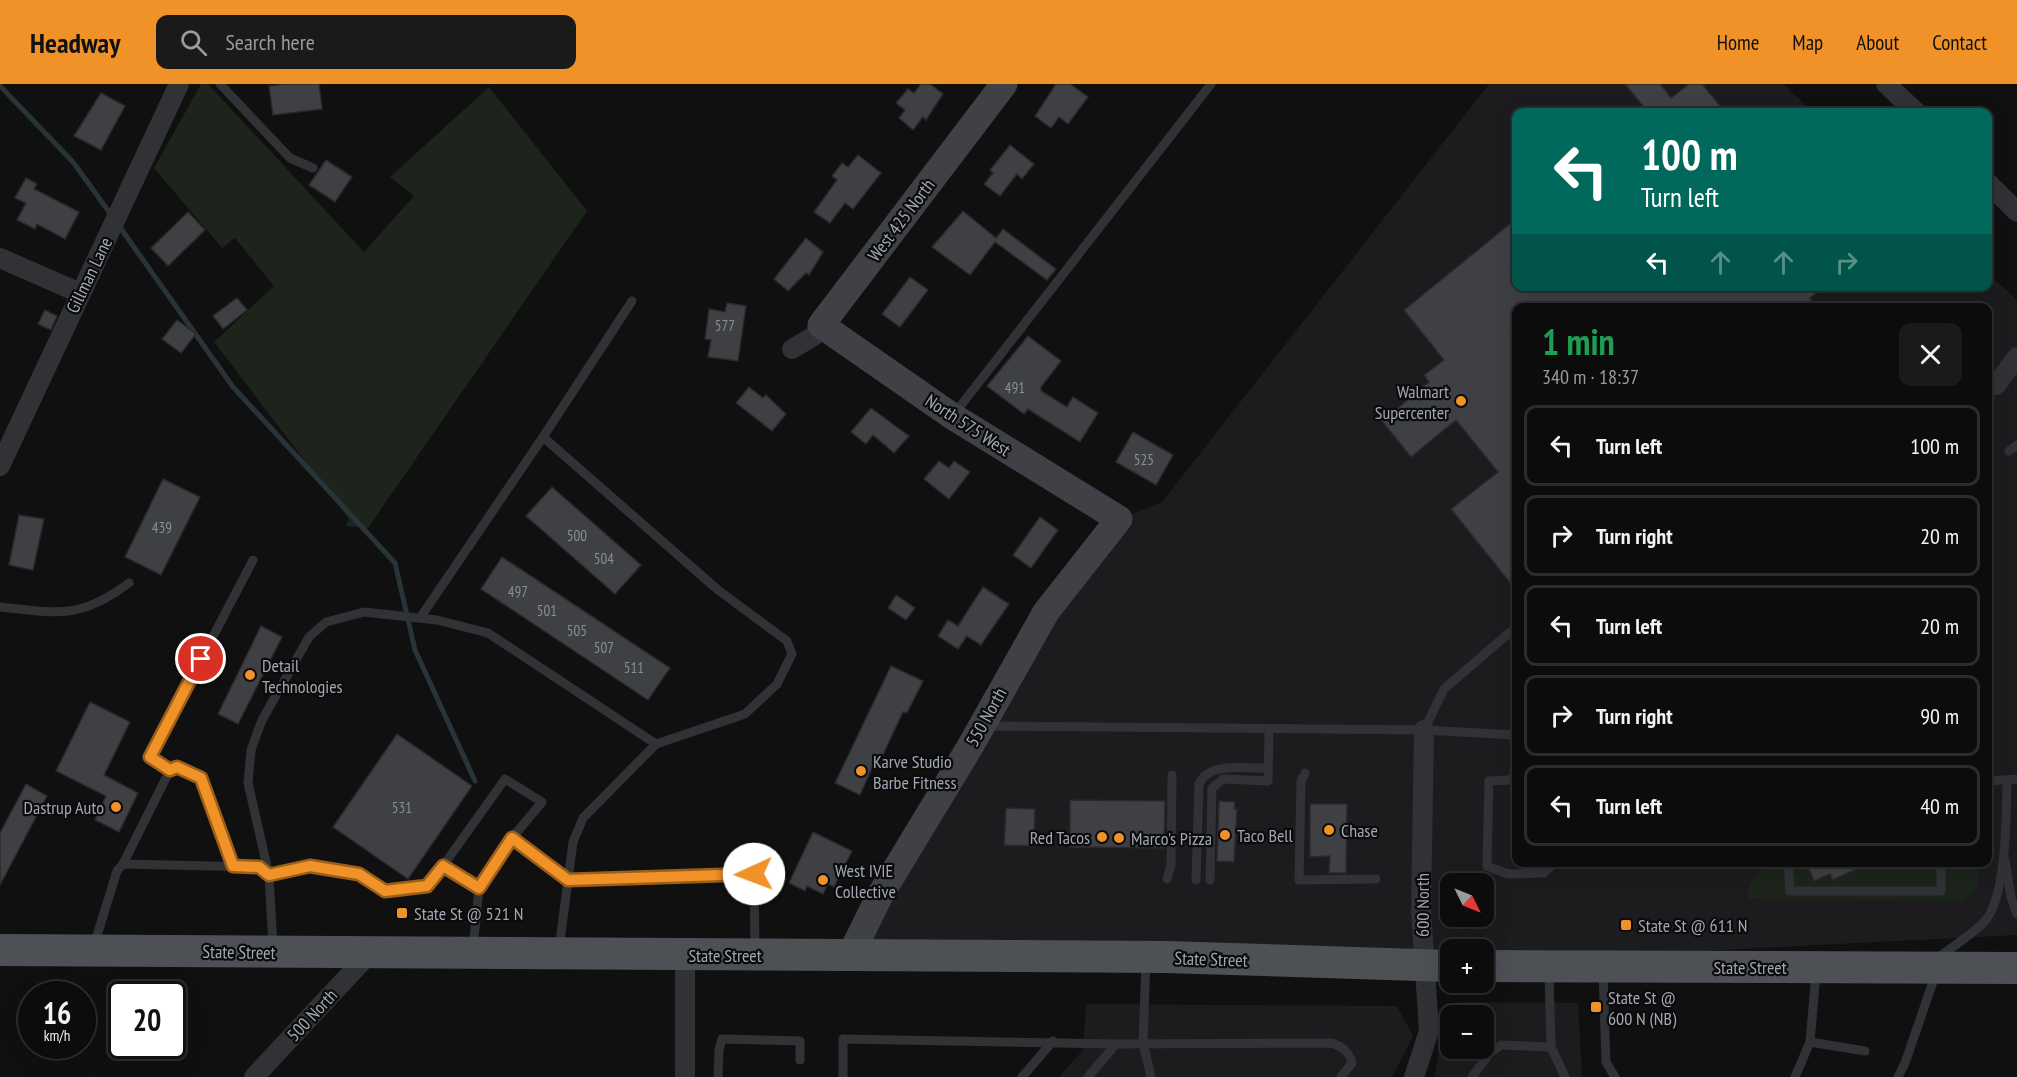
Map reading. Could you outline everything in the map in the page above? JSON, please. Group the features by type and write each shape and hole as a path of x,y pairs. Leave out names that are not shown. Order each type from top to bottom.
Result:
{"main road":[{"name":"State Street","path":"0,950 1146,957 1437,966"},
{"name":"State Street","path":"1494,966 2017,968"}],"street":[{"name":"Gillman Lane","path":"0,466 178,84"},
{"name":"West 425 North","path":"792,349 813,336 1004,84"},
{"path":"1886,84 1912,108"},
{"path":"1992,187 2017,212"},
{"path":"0,258 80,293"},
{"name":"North 575 West","path":"821,325 952,416 1119,519"},
{"path":"1996,385 2017,357"},
{"name":"550 North","path":"850,956 879,897 982,726 1046,612 1119,519"},
{"name":"600 North","path":"1414,1077 1429,1031 1437,966 1421,910 1424,730"},
{"name":"500 North","path":"254,1077 369,954"},
{"path":"685,955 685,1077"}],"lane":[{"path":"220,84 290,158 313,168"},
{"path":"952,416 1211,84"},
{"path":"420,618 632,301"},
{"path":"543,437 718,590 787,641 792,654 777,684 745,714 656,744 583,818 573,842 558,954"},
{"path":"170,770 150,757 253,560"},
{"path":"0,608 58,614 107,599 129,584"},
{"path":"273,953 269,875 248,783 251,750 262,720 309,637 326,622 364,612 420,618 488,633 656,744"},
{"path":"1424,730 1444,689 1512,630"},
{"path":"982,726 1424,730 1512,735"},
{"path":"1210,880 1214,784 1223,779 1268,781 1269,730"},
{"path":"92,951 117,871 123,864 170,770 177,767 201,778 233,866"},
{"path":"1196,880 1199,784 1202,777 1212,769 1268,768"},
{"path":"1305,773 1301,781 1299,880 1376,879"},
{"path":"1167,879 1172,865 1172,775"},
{"path":"1512,778 1489,781 1487,866 1508,874 1544,873 1550,867"},
{"path":"269,875 310,866 359,874 385,891 427,886 505,779 542,801 512,838 479,888 473,954"},
{"path":"1898,1077 1905,1063 1931,968 1984,921 1991,912 1996,899 2012,781 1992,781"},
{"path":"512,838 568,880 754,874 756,956"},
{"path":"2004,852 2011,897 2017,914"},
{"path":"123,864 259,867 269,875"},
{"path":"443,866 479,888"},
{"path":"1789,867 1791,891 1941,891 1941,867"},
{"path":"1146,957 1143,1043 1151,1077"},
{"path":"1550,967 1551,1047 1565,1077"},
{"path":"1603,967 1606,1062 1615,1077"},
{"path":"1796,1077 1810,1042 1817,967"},
{"path":"718,1077 719,1050 722,1039 800,1041 800,1060"},
{"path":"843,1077 843,1039 1053,1041 1116,1044 1332,1042 1342,1047 1350,1056 1352,1063 1341,1077"},
{"path":"1022,1077 1053,1041"},
{"path":"1810,1042 1865,1051"},
{"path":"1088,1077 1116,1044"},
{"path":"1472,1077 1489,1054 1501,1045 1551,1047"}],"shaded area":[{"path":"201,84 208,84 364,252 414,196 390,177 489,87 587,211 368,528 346,526 349,519 214,342 274,286 235,238 222,248 154,168"},
{"path":"1489,84 1783,84 1809,108 1512,108 1512,291 1992,291 1992,277 2017,300 2017,935 1494,961 1494,939 1440,939 1440,964 850,956 879,897 1119,519 1162,502"},
{"path":"1764,867 1977,867 1978,886 1964,901 1748,899 1749,884"},
{"path":"1461,1002 1578,1003 1582,1077 1435,1077 1440,1039 1440,1059 1494,1059 1494,1005 1458,1005"},
{"path":"1086,1004 1397,1006 1413,1036 1392,1077 1059,1077 1083,1050"}],"building":[{"path":"319,84 322,109 273,115 269,86"},
{"path":"921,84 930,84 943,94 926,120 923,117 913,130 899,118 905,110 896,103 908,89 914,93"},
{"path":"1056,84 1070,84 1088,97 1068,124 1059,117 1051,128 1035,116"},
{"path":"1625,84 1660,84 1671,98 1689,84 1702,84 1722,108 1645,108"},
{"path":"101,93 125,106 101,150 74,136"},
{"path":"1010,145 1034,164 1022,179 1017,174 1000,196 984,184 993,173 990,170"},
{"path":"858,155 881,173 853,209 845,203 830,223 814,212 837,180 832,176 842,163 848,167"},
{"path":"326,160 352,177 335,202 309,185"},
{"path":"26,178 37,184 34,189 79,212 65,239 37,224 35,229 17,220 26,203 15,198"},
{"path":"963,211 996,238 1003,229 1056,269 1047,280 995,242 970,275 932,247"},
{"path":"188,212 205,230 168,266 151,248"},
{"name":"Walmart Supercenter","path":"1512,222 1512,291 1819,291 1810,298 1814,303 1512,303 1512,585 1451,509 1498,472 1456,420 1411,457 1382,421 1429,382 1424,375 1444,360 1404,310"},
{"path":"806,238 823,252 809,275 806,273 788,291 774,279"},
{"path":"910,277 928,290 900,327 882,314"},
{"path":"237,298 247,310 223,329 213,316"},
{"path":"727,303 746,306 738,361 708,357 711,340 705,339 709,309 725,312"},
{"path":"45,310 57,316 51,330 38,324"},
{"path":"177,320 196,334 181,353 162,339"},
{"path":"1028,336 1061,361 1041,387 1041,391 1067,407 1073,397 1098,413 1080,442 1028,409 1024,414 987,386"},
{"path":"749,387 763,398 766,395 786,414 772,431 736,403"},
{"path":"871,408 909,436 894,453 873,435 866,444 851,432"},
{"path":"1133,432 1173,455 1156,485 1116,462"},
{"path":"939,461 949,468 954,461 970,472 949,499 924,479"},
{"path":"163,479 200,497 161,575 125,557"},
{"path":"552,487 641,565 615,594 526,516"},
{"path":"19,515 44,519 33,570 9,565"},
{"path":"1040,517 1058,530 1031,568 1013,555"},
{"path":"502,557 670,668 648,700 481,589"},
{"path":"983,587 1009,604 981,645 967,636 958,649 938,636 948,620 958,626"},
{"path":"896,595 915,608 906,620 888,608"},
{"name":"Detail Technologies","path":"261,626 282,637 238,724 218,714"},
{"path":"891,666 923,681 907,713 903,712 880,761 876,759 860,795 835,783"},
{"path":"90,702 130,722 104,775 138,793 119,832 95,820 106,796 56,771"},
{"path":"397,734 472,786 408,879 333,827"},
{"path":"26,784 47,796 0,885 0,833"},
{"path":"1070,800 1165,801 1164,848 1070,847"},
{"name":"Taco Bell","path":"1219,801 1235,802 1234,809 1237,809 1234,862 1217,861"},
{"name":"Chase","path":"1310,804 1347,804 1346,873 1329,873 1330,856 1310,857"},
{"path":"1006,808 1035,809 1034,846 1004,845"},
{"path":"813,832 852,851 834,887 828,884 823,894 807,886 805,891 789,883"},
{"path":"1808,867 1860,867 1833,880 1830,874 1814,881"}],"waterway":[{"path":"0,86 73,162 112,216"},
{"path":"119,226 233,387 395,563 415,650 475,781"}],"place":[{"name":"Walmart Supercenter","path":"1461,401"},
{"name":"Detail Technologies","path":"250,675"},
{"name":"Karve Studio Barbe Fitness","path":"861,771"},
{"name":"Dastrup Auto","path":"116,807"},
{"name":"Chase","path":"1329,830"},
{"name":"Taco Bell","path":"1225,835"},
{"name":"Red Tacos","path":"1102,837"},
{"name":"Marco's Pizza","path":"1119,838"},
{"name":"West IVIE Collective","path":"823,880"},
{"name":"State St @ 521 N","path":"402,913"},
{"name":"State St @ 611 N","path":"1626,925"},
{"name":"State St @ 600 N (NB)","path":"1596,1007"}],"route":[{"path":"201,659 150,757 170,770 177,767 201,778 233,866 259,867 269,875 310,866 359,874 385,891 427,886 443,866 479,888 512,838 568,880 754,874"}]}
